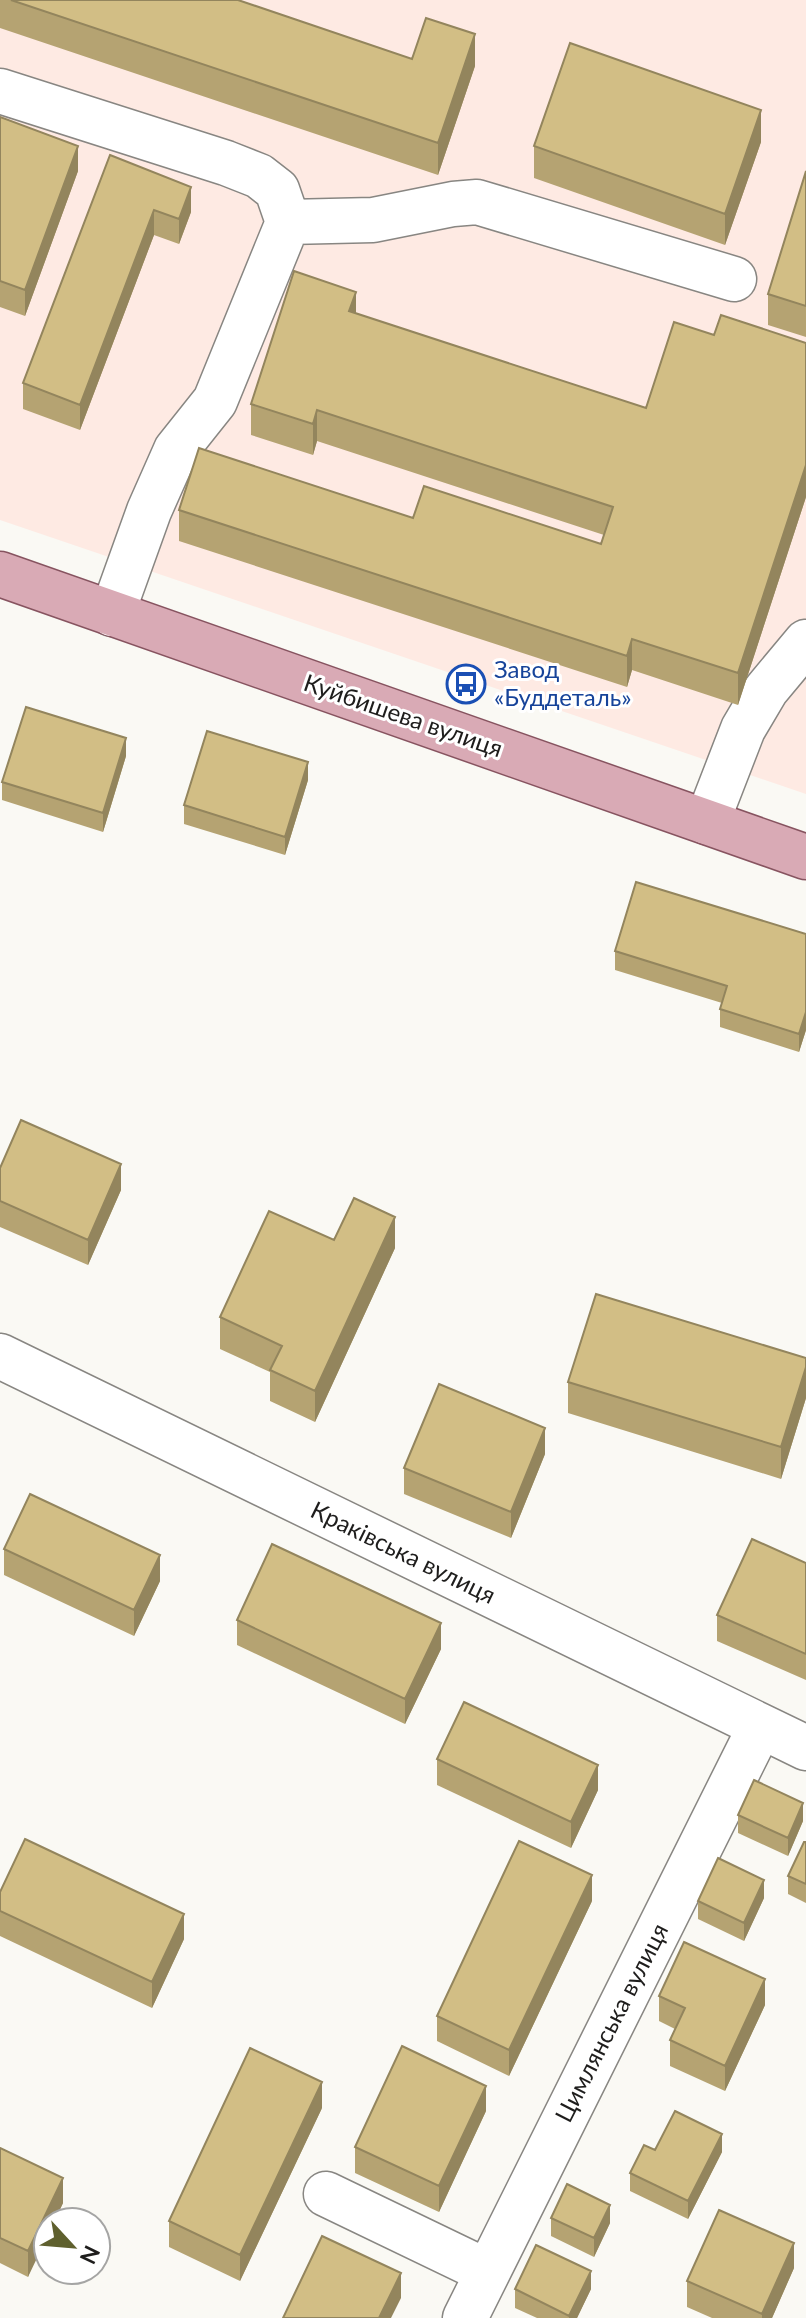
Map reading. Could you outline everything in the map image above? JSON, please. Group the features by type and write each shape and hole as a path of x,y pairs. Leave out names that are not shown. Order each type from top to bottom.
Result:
{"main road":[{"name":"Куйбишева вулиця","path":"0,574 806,857"}],"street":[{"path":"0,91 259,176 277,190 288,222 215,401 176,450 149,511 112,614"},
{"path":"288,222 373,220 477,202 734,279"},
{"path":"707,822 743,729 766,690 806,642"},
{"name":"Краківська вулиця","path":"0,1356 806,1748"},
{"name":"Цимлянська вулиця","path":"465,2318 760,1727"},
{"path":"326,2194 488,2272"}],"shaded area":[{"path":"0,0 806,0 806,794 0,520"}],"building":[{"path":"11,0 238,0 412,59 426,18 475,34 438,143"},
{"path":"570,43 761,110 725,214 534,146"},
{"path":"0,117 78,146 25,290 0,281"},
{"path":"110,155 191,187 179,219 154,210 80,405 23,383"},
{"path":"806,171 806,306 768,294"},
{"path":"294,271 356,292 349,311 646,408 674,322 714,335 721,315 806,343 806,465 738,673 632,639 627,656 179,510 199,448 413,518 424,486 601,544 613,507 317,410 313,424 251,404"},
{"path":"26,707 126,738 103,813 2,782"},
{"path":"207,731 308,762 285,837 184,805"},
{"path":"636,882 806,934 806,1012 799,1034 720,1009 727,986 615,951"},
{"path":"21,1120 121,1164 88,1240 0,1201 0,1168"},
{"path":"354,1198 395,1217 315,1391 270,1370 282,1346 220,1317 269,1211 334,1240"},
{"path":"596,1294 806,1358 806,1367 781,1447 568,1382"},
{"path":"439,1384 545,1428 511,1512 404,1468"},
{"path":"30,1494 160,1555 134,1610 4,1549"},
{"path":"752,1539 806,1563 806,1654 717,1615"},
{"path":"272,1544 441,1623 405,1699 237,1620"},
{"path":"464,1702 598,1765 571,1822 437,1759"},
{"path":"754,1780 803,1803 788,1838 738,1815"},
{"path":"25,1839 184,1914 152,1982 0,1911 0,1892"},
{"path":"519,1841 592,1875 509,2050 437,2016"},
{"path":"806,1842 806,1884 788,1876"},
{"path":"718,1858 764,1880 744,1923 698,1901"},
{"path":"684,1942 765,1979 725,2066 670,2040 685,2008 659,1996"},
{"path":"402,2046 486,2086 439,2186 355,2147"},
{"path":"250,2048 322,2082 240,2255 169,2221"},
{"path":"675,2111 722,2134 688,2201 630,2173 644,2145 655,2150"},
{"path":"0,2148 63,2178 50,2206 32,2206 32,2243 28,2251 0,2238"},
{"path":"567,2184 610,2205 594,2238 551,2218"},
{"path":"719,2210 794,2243 762,2314 687,2281"},
{"path":"322,2236 401,2273 379,2318 283,2318"},
{"path":"536,2245 591,2271 569,2316 515,2289"}],"place":[{"name":"Завод «Буддеталь»","path":"466,684"}]}
